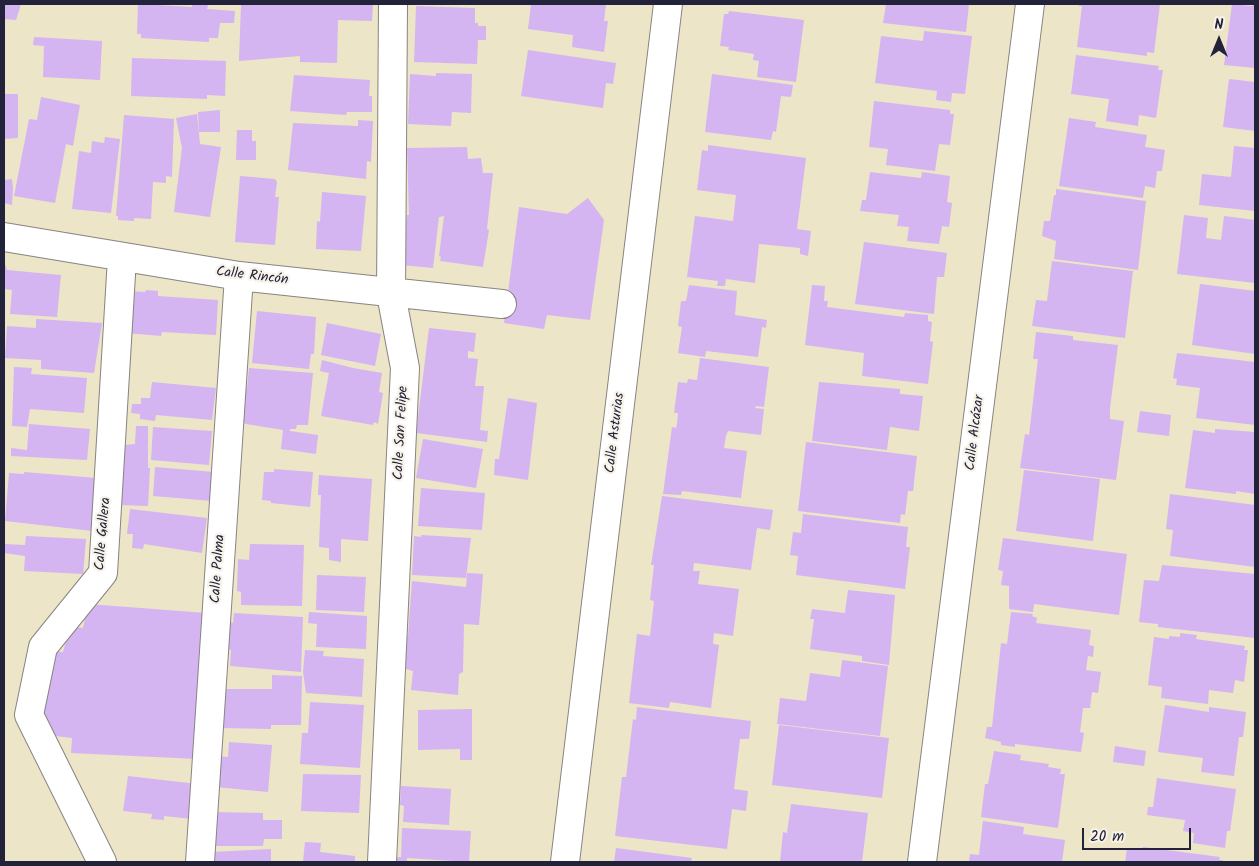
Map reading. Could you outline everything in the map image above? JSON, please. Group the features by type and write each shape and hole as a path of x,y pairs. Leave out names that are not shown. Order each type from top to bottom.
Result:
{"street":[{"name":"Calle San Felipe","path":"382,862 405,368 391,294 393,4"},
{"name":"Calle Asturias","path":"565,862 668,4"},
{"name":"Calle Alcázar","path":"922,862 1030,4"},
{"name":"Calle Rincón","path":"4,237 238,276 391,294 502,304"},
{"name":"Calle Gallera","path":"102,862 29,714 43,647 103,573 122,258"},
{"name":"Calle Palma","path":"200,862 238,276"}],"building":[{"path":"4,4 21,4 16,20 4,19"},
{"path":"138,4 192,7 192,4 208,5 207,9 235,11 234,23 220,23 218,38 209,38 209,42 141,38 141,34 137,34"},
{"path":"241,4 373,4 372,21 338,20 337,63 300,62 300,56 239,61"},
{"path":"531,4 606,4 604,21 608,21 604,52 572,47 573,35 528,29"},
{"path":"886,4 969,4 966,32 883,23"},
{"path":"1079,4 1160,4 1154,53 1147,52 1147,56 1077,47 1082,6 1079,6"},
{"path":"1232,4 1252,6 1255,4 1255,68 1224,65"},
{"path":"416,6 475,8 475,23 478,23 478,26 486,26 486,40 478,40 477,64 414,62"},
{"path":"729,11 804,20 796,82 757,77 759,61 753,60 754,54 728,50 729,47 720,46 724,14 728,14"},
{"path":"924,31 972,36 965,94 952,93 951,102 936,100 937,91 875,83 881,36 923,41"},
{"path":"34,37 102,41 100,80 43,77 44,46 33,45"},
{"path":"528,50 616,63 613,84 606,83 603,108 521,96"},
{"path":"1076,55 1159,66 1158,70 1163,70 1156,118 1139,115 1138,126 1106,121 1109,99 1071,94"},
{"path":"132,58 226,61 225,96 207,95 207,99 131,96"},
{"path":"436,73 472,74 471,113 452,112 451,126 408,124 410,74 436,76"},
{"path":"712,74 793,85 791,97 781,96 776,132 773,131 771,140 705,132"},
{"path":"294,75 370,80 369,96 372,96 372,112 347,112 346,115 290,111"},
{"path":"1229,79 1255,82 1255,131 1223,127"},
{"path":"4,94 18,94 18,138 4,139"},
{"path":"41,97 80,105 73,146 66,144 55,203 14,196 29,119 37,120"},
{"path":"874,101 950,110 950,114 954,114 950,145 939,144 935,171 886,165 888,149 869,147"},
{"path":"220,110 220,132 199,132 198,112"},
{"path":"197,114 200,144 221,147 210,217 174,212 182,148 176,118"},
{"path":"124,115 174,119 172,177 166,176 166,183 153,182 151,219 134,218 134,221 118,220 118,216 116,216"},
{"path":"1069,118 1096,122 1095,127 1147,135 1145,147 1165,150 1162,171 1157,171 1155,188 1145,186 1143,198 1059,186"},
{"path":"358,120 373,121 371,162 367,161 366,179 288,170 293,123 358,126"},
{"path":"237,130 252,130 252,141 256,141 256,160 236,160"},
{"path":"105,137 120,139 111,213 72,209 79,151 91,153 92,141 104,143"},
{"path":"708,145 806,158 797,229 811,231 808,256 800,254 800,248 759,244 755,283 726,279 725,286 717,286 718,281 687,277 695,216 733,221 736,195 697,190 702,150 708,151"},
{"path":"1234,146 1255,148 1255,211 1199,205 1202,174 1231,177"},
{"path":"467,147 468,159 481,158 483,173 493,173 487,229 489,230 483,267 440,261 444,216 439,217 433,268 401,265 407,215 409,215 407,148"},
{"path":"870,172 921,178 922,172 950,176 947,202 952,203 949,227 942,226 939,244 907,241 909,227 897,226 899,215 860,211 862,200 866,200"},
{"path":"240,176 275,179 277,182 275,197 279,197 275,245 235,242"},
{"path":"12,179 12,205 4,203 4,180"},
{"path":"1056,189 1146,201 1138,270 1054,259 1056,241 1042,236 1044,221 1050,221"},
{"path":"322,192 366,196 361,251 316,249 317,221 320,222"},
{"path":"588,198 604,220 590,320 547,315 544,329 504,323 519,207 567,214"},
{"path":"1184,215 1208,218 1206,238 1221,240 1224,216 1255,220 1255,283 1177,274"},
{"path":"864,242 947,253 944,277 937,277 934,314 855,304"},
{"path":"4,261 7,270 61,275 57,317 10,314 12,290 4,289"},
{"path":"1052,261 1133,271 1125,338 1032,326 1036,300 1047,301"},
{"path":"1200,284 1255,291 1255,354 1192,345"},
{"path":"689,285 737,291 735,315 767,320 766,328 762,327 758,357 706,351 705,357 678,353 682,327 678,326 681,301 686,301"},
{"path":"812,285 825,286 824,301 828,301 827,307 904,317 905,313 928,315 928,321 932,322 930,341 933,342 928,384 862,376 864,353 805,345"},
{"path":"146,290 158,291 158,296 218,300 216,335 162,332 161,336 126,333 128,291 145,292"},
{"path":"257,311 316,317 314,354 311,354 309,369 252,363"},
{"path":"36,319 102,323 94,373 41,369 41,360 5,358 7,326 36,328"},
{"path":"327,323 381,334 375,366 321,355"},
{"path":"429,328 476,333 474,352 468,351 468,358 478,359 475,386 484,386 480,430 488,431 487,442 416,433"},
{"path":"1036,332 1073,336 1073,340 1118,345 1110,419 1124,421 1116,480 1020,468 1025,434 1029,435 1038,359 1033,359"},
{"path":"1177,353 1255,362 1255,425 1196,418 1200,388 1176,385 1177,379 1173,378"},
{"path":"700,358 769,367 764,407 756,406 755,408 764,409 761,435 728,431 726,436 724,448 747,451 741,498 682,491 681,495 663,494 672,427 676,428 677,424 678,413 674,413 678,382 687,383 688,379 697,380"},
{"path":"322,360 382,373 379,392 383,393 378,424 374,422 373,425 321,416 329,373 320,371"},
{"path":"14,367 32,368 31,374 87,378 84,413 30,409 27,427 12,426"},
{"path":"249,368 313,373 308,425 297,425 296,429 290,429 290,431 318,435 316,454 281,449 283,430 246,424 240,421 244,388 247,388"},
{"path":"152,382 216,388 212,420 156,415 155,421 140,419 140,414 131,413 132,404 141,404 141,398 150,398"},
{"path":"819,382 900,389 900,394 923,396 919,431 890,427 887,450 812,441"},
{"path":"508,398 537,403 528,480 494,475 495,459 499,459"},
{"path":"1140,411 1171,415 1169,436 1137,432"},
{"path":"29,424 90,429 87,460 11,456 11,448 27,450"},
{"path":"136,426 148,426 148,468 150,468 148,506 120,505 123,445 135,444"},
{"path":"153,427 212,431 209,465 151,460"},
{"path":"1215,429 1255,432 1255,494 1236,491 1236,494 1185,488 1193,430 1215,433"},
{"path":"423,439 483,449 476,488 416,478"},
{"path":"806,442 917,456 913,491 908,491 905,515 901,514 900,523 798,511"},
{"path":"155,467 214,472 212,501 153,496"},
{"path":"274,469 313,472 310,507 271,503 271,501 262,500 264,472 274,472"},
{"path":"1024,470 1100,479 1093,541 1016,531"},
{"path":"24,472 97,478 93,531 5,521 9,473 24,474"},
{"path":"319,475 372,479 368,541 341,539 341,562 329,560 329,548 319,547 321,495 318,495"},
{"path":"421,488 485,493 482,530 418,526"},
{"path":"1170,494 1255,505 1255,567 1170,556 1173,530 1166,529"},
{"path":"662,496 773,510 770,530 757,528 751,570 694,563 693,571 700,571 698,584 739,589 733,636 714,633 713,644 719,645 711,708 670,702 669,708 629,703 637,634 650,636 654,601 650,600 654,565 651,565"},
{"path":"130,509 207,518 202,553 144,544 143,549 132,548 133,534 127,534"},
{"path":"803,514 908,527 906,547 910,547 905,589 796,575 798,556 790,555 793,532 801,533"},
{"path":"421,535 471,538 466,578 412,575 414,536 421,537"},
{"path":"26,536 86,539 83,574 24,571 25,556 4,553 4,544 25,545"},
{"path":"1003,538 1127,554 1119,615 1034,604 1033,612 1009,609 1009,586 1001,585 1003,571 998,570"},
{"path":"250,544 304,545 302,606 241,605 241,592 237,591 238,559 249,560"},
{"path":"1162,565 1255,574 1255,638 1158,627 1158,624 1139,622 1144,580 1159,581"},
{"path":"467,573 483,574 482,588 479,625 464,624 463,672 459,674 458,695 411,690 413,671 400,667 403,636 408,636 412,581 466,587"},
{"path":"317,575 366,577 364,612 316,610"},
{"path":"848,590 895,595 889,665 862,661 862,656 810,649 814,619 810,619 812,609 845,613"},
{"path":"88,604 206,613 197,759 71,753 72,738 38,734 47,651 63,652 70,626 83,628"},
{"path":"309,612 367,616 366,649 316,647 317,624 308,623"},
{"path":"1011,612 1033,614 1032,616 1037,618 1036,623 1091,630 1089,645 1094,646 1093,657 1088,656 1086,670 1101,672 1098,693 1092,692 1090,708 1083,708 1080,732 1084,733 1081,752 1015,744 1015,747 1001,745 1001,742 985,738 987,727 992,727 1001,643 1007,644"},
{"path":"234,613 303,617 301,672 230,666 231,650 227,649 229,622 233,623"},
{"path":"1180,633 1197,635 1196,639 1245,646 1244,650 1248,650 1244,682 1235,680 1233,693 1209,690 1208,704 1161,698 1162,687 1148,685 1154,637 1169,639 1169,636 1180,637"},
{"path":"305,650 324,651 323,656 364,659 362,697 306,693 303,672"},
{"path":"842,660 888,666 880,736 777,724 780,698 806,701 810,673 840,677"},
{"path":"272,675 302,676 301,725 271,725 271,729 222,728 222,689 272,689"},
{"path":"310,702 364,705 360,768 300,764 302,733 308,733"},
{"path":"1165,705 1209,712 1209,707 1246,712 1243,737 1239,737 1234,776 1201,772 1203,758 1158,752"},
{"path":"637,707 751,721 749,739 740,739 734,789 748,791 746,811 732,809 727,849 615,836 622,777 626,777 633,719 636,720"},
{"path":"472,709 472,760 460,760 460,749 418,750 418,710"},
{"path":"779,725 889,738 882,798 772,785"},
{"path":"229,742 272,745 268,792 216,787 218,756 228,757"},
{"path":"1115,746 1146,751 1144,766 1113,762"},
{"path":"994,751 1021,755 1020,760 1049,764 1048,767 1061,769 1060,774 1065,774 1058,828 981,817 985,784 988,784"},
{"path":"303,774 361,775 359,813 301,811"},
{"path":"128,776 197,784 192,819 164,816 164,820 151,819 152,814 123,811"},
{"path":"1157,778 1236,789 1230,831 1227,831 1225,848 1193,843 1194,833 1183,831 1185,820 1147,815 1148,807 1153,807"},
{"path":"401,786 451,789 449,825 403,822 404,806 400,805"},
{"path":"791,804 868,813 862,862 780,862 783,832 787,833"},
{"path":"214,812 263,813 263,820 282,820 282,839 264,839 263,846 213,846"},
{"path":"983,821 1024,827 1023,834 1065,840 1062,862 969,862 970,854 979,855"},
{"path":"402,828 471,831 469,862 407,858 407,861 397,861 397,857 401,857"},
{"path":"305,842 321,843 320,852 355,856 355,862 303,862"},
{"path":"1143,847 1220,857 1219,860 1223,860 1222,862 1125,862 1127,848 1142,849"},
{"path":"616,848 692,858 691,862 614,862"},
{"path":"271,849 271,862 212,862 212,852"}]}
